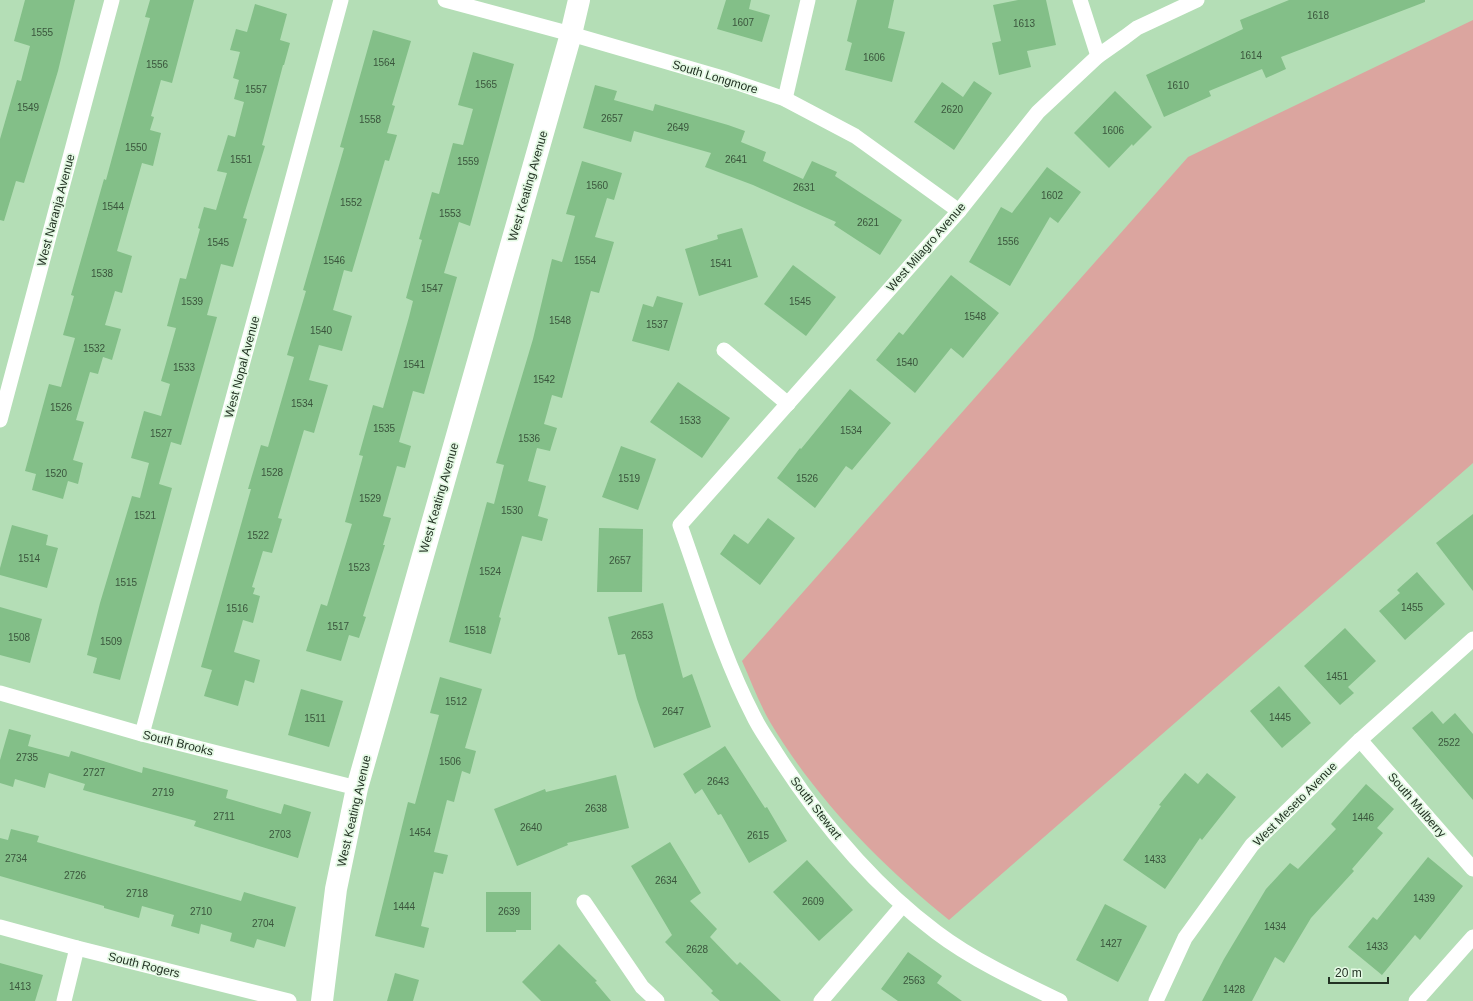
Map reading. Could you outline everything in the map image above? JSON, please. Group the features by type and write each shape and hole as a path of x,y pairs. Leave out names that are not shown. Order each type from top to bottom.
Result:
{"street":[{"name":"West Naranja Avenue","path":"0,420 112,0"},
{"name":"West Nopal Avenue","path":"142,734 341,0"},
{"name":"South Longmore","path":"445,0 726,78 785,99 855,136 959,211"},
{"name":"West Keating Avenue","path":"322,1001 336,889 357,788 571,34 579,0"},
{"path":"785,99 808,0"},
{"path":"1080,0 1098,56"},
{"name":"West Milagro Avenue","path":"680,525 959,211 1038,112 1098,56 1138,28 1197,0"},
{"path":"724,350 788,404"},
{"name":"South Stewart","path":"680,525 733,672 753,716 788,771 824,822 903,905 936,932 974,957 1022,983 1060,1001"},
{"name":"West Meseto Avenue","path":"1156,1001 1185,938 1252,845 1360,740 1473,639"},
{"name":"South Brooks","path":"0,693 142,734 357,788"},
{"name":"South Mulberry","path":"1360,740 1473,869"},
{"path":"584,902 642,987 657,1001"},
{"path":"821,1001 903,905"},
{"name":"South Rogers","path":"0,927 77,948 289,1001"},
{"path":"1416,1001 1473,937"},
{"path":"64,1001 77,948"}],"shaded area":[{"path":"1473,20 1473,463 949,920 923,899 874,853 829,804 808,778 770,722 742,661 1188,157"}],"building":[{"path":"25,0 75,0 58,71 24,183 16,181 4,221 0,220 0,139 17,80 21,81 30,46 14,41"},
{"path":"150,0 194,0 172,83 161,80 151,116 154,117 150,130 161,133 153,166 142,163 117,251 132,256 122,293 115,291 105,325 121,329 112,360 103,357 98,374 90,372 76,420 84,422 73,460 83,463 78,484 68,481 63,499 32,490 36,474 25,471 49,384 61,387 75,338 63,335 74,296 71,295 104,179 106,180 150,18 145,17"},
{"path":"726,0 751,0 749,9 770,15 762,42 717,29"},
{"path":"857,0 894,0 888,28 905,32 892,82 845,70 852,43 847,41"},
{"path":"1018,0 1046,0 1056,45 1027,51 1031,67 999,75 992,43 1001,41 993,5"},
{"path":"1289,0 1425,0 1425,2 1281,57 1286,69 1266,78 1262,69 1209,91 1211,96 1164,117 1146,75 1243,29 1240,20"},
{"path":"255,4 287,14 280,40 290,43 262,145 265,146 243,218 247,219 233,267 221,264 207,315 217,317 181,445 171,442 159,484 172,488 120,680 93,673 97,658 87,655 100,603 132,496 140,498 149,463 131,458 144,411 161,416 170,384 161,381 176,328 167,326 180,278 186,279 200,229 198,228 204,207 216,210 227,173 217,171 228,135 235,137 244,102 234,99 239,80 233,78 240,52 230,50 236,29 247,32"},
{"path":"373,30 411,41 392,105 395,106 387,133 397,135 389,161 385,160 352,272 344,270 333,310 352,316 342,351 319,345 309,380 328,385 314,433 304,430 278,518 282,519 272,553 263,551 252,587 255,588 253,594 260,596 253,623 243,620 234,652 260,660 254,683 245,680 238,706 204,696 212,670 201,667 251,489 248,489 261,445 268,447 294,357 287,355 306,291 303,290 344,148 340,147"},
{"path":"473,52 514,64 470,226 459,222 444,273 457,277 424,394 413,391 399,442 411,446 405,468 397,466 383,516 391,518 383,545 385,545 363,616 366,617 359,638 349,635 341,661 306,651 321,604 327,606 352,524 345,522 363,456 359,455 373,405 383,408 409,317 413,301 406,298 422,240 419,239 432,192 439,194 453,143 463,145 473,109 458,105"},
{"path":"974,81 992,93 954,150 914,122 942,82 963,97"},
{"path":"595,85 617,91 614,100 653,111 655,104 745,131 741,142 766,152 763,161 803,179 812,161 837,172 835,176 902,220 880,255 834,225 836,222 753,185 705,167 711,153 634,131 631,142 583,128"},
{"path":"1115,91 1152,127 1133,146 1132,144 1109,168 1074,133"},
{"path":"582,161 622,173 614,200 607,198 595,237 614,242 599,293 591,291 562,398 552,395 544,424 557,428 550,451 537,448 528,481 546,486 538,516 548,519 542,541 522,536 499,617 501,618 491,654 449,642 487,502 494,504 504,465 496,463 533,339 552,259 562,262 575,216 566,214"},
{"path":"1047,167 1081,192 1058,223 1050,217 1010,286 969,262 1001,207 1012,213"},
{"path":"742,228 758,277 699,296 685,249 718,239 717,235"},
{"path":"793,265 836,297 806,336 764,304"},
{"path":"951,275 999,313 963,358 951,348 915,393 876,360 899,332 903,335"},
{"path":"657,296 683,303 669,351 632,341 643,304 653,307"},
{"path":"678,382 730,418 702,458 650,422"},
{"path":"850,389 891,423 852,470 846,466 815,508 777,478 800,448 801,449"},
{"path":"621,446 656,459 638,510 602,497"},
{"path":"1473,514 1473,591 1436,543"},
{"path":"768,518 795,538 760,585 720,554 734,534 748,544"},
{"path":"12,525 48,535 46,545 58,548 47,588 0,575 0,568"},
{"path":"599,528 643,529 642,592 597,592"},
{"path":"1417,572 1445,604 1405,640 1379,611 1400,593 1397,590"},
{"path":"663,603 683,678 692,674 711,727 654,748 637,699 625,654 618,655 608,617"},
{"path":"0,607 42,619 30,663 0,655"},
{"path":"1345,628 1376,661 1348,687 1354,693 1340,705 1304,666"},
{"path":"440,677 482,689 465,748 476,751 470,774 462,771 454,802 447,800 434,852 448,855 443,874 434,872 421,926 429,928 424,948 375,936 408,802 415,804 439,715 430,713"},
{"path":"1279,686 1311,723 1282,748 1250,711"},
{"path":"301,689 343,701 329,747 288,735"},
{"path":"1432,711 1443,724 1455,713 1473,734 1473,800 1412,728"},
{"path":"9,729 31,735 28,746 69,757 71,751 142,773 143,767 228,790 226,798 281,814 284,804 311,812 298,858 194,826 196,821 83,790 85,784 49,773 45,788 15,779 13,787 0,783 0,760"},
{"path":"725,746 765,808 767,807 787,841 749,863 721,814 718,815 702,789 695,794 683,774"},
{"path":"1185,773 1198,784 1207,773 1236,797 1202,840 1200,838 1165,889 1123,860 1161,806 1159,805"},
{"path":"616,775 629,828 567,843 568,845 517,866 494,809 545,789 546,792"},
{"path":"1366,784 1394,809 1377,828 1383,833 1352,869 1354,871 1311,918 1284,963 1275,957 1252,1001 1202,1001 1224,959 1266,889 1290,863 1298,869 1336,829 1331,824"},
{"path":"11,829 39,836 37,842 241,901 244,892 296,907 285,947 257,939 254,948 230,941 232,933 201,924 199,934 171,926 174,915 142,906 139,918 104,908 104,906 0,876 0,838 8,840"},
{"path":"670,842 701,893 690,901 717,929 710,937 737,965 740,962 781,1001 720,1001 711,993 713,991 665,942 672,935 631,866"},
{"path":"1428,857 1463,886 1420,940 1415,935 1382,975 1348,947 1373,917 1377,920"},
{"path":"807,860 853,910 819,941 773,892"},
{"path":"486,892 531,892 531,930 516,930 516,932 486,932"},
{"path":"1105,904 1147,926 1118,982 1076,960"},
{"path":"559,944 597,981 595,982 611,1001 541,1001 522,982"},
{"path":"908,952 942,976 937,983 962,1001 898,1001 881,989"},
{"path":"0,963 43,975 35,1001 0,1001"},
{"path":"395,973 419,980 413,1001 387,1001"}]}
